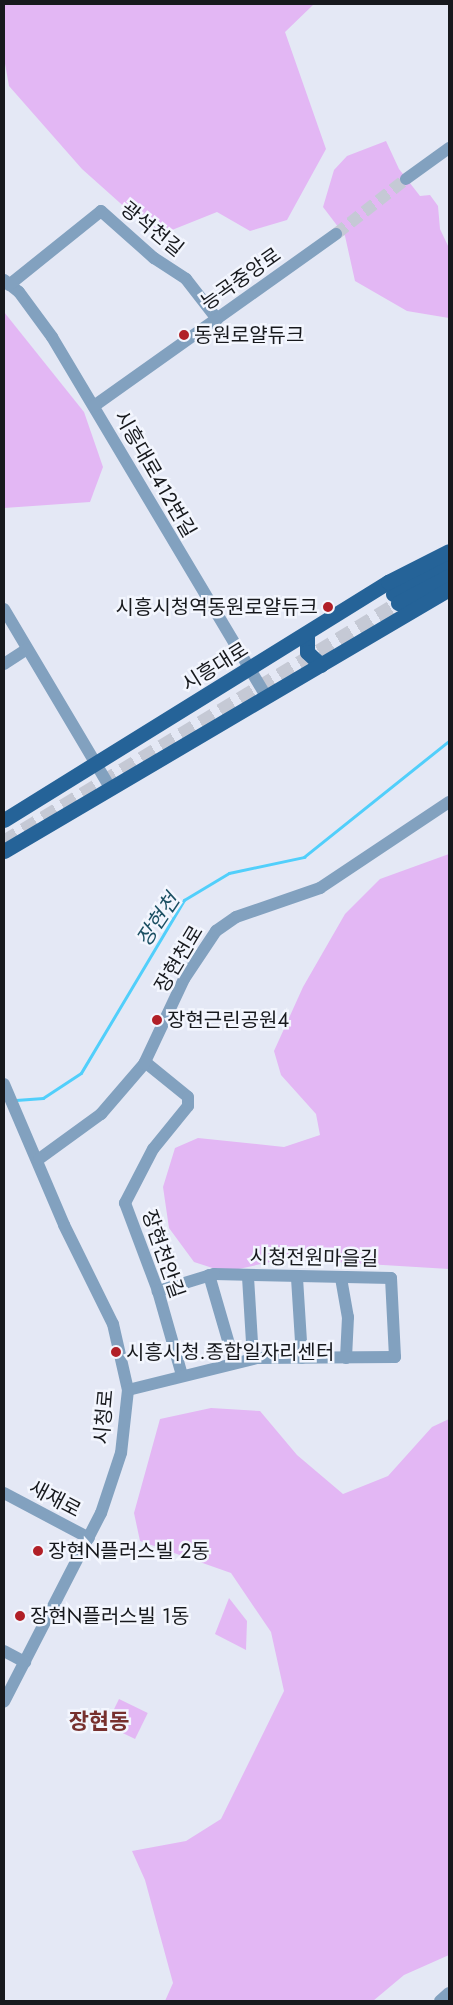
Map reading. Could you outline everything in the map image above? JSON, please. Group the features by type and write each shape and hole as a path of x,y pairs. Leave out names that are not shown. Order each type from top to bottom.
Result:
{"main road":[{"name":"시흥대로","path":"4,820 249,670 388,582 449,551"},
{"path":"449,564 395,599 449,576"},
{"path":"4,851 109,786 265,694 321,665 449,589"},
{"path":"307,633 307,652 321,665"}],"street":[{"path":"406,179 449,148"},
{"name":"광석천길","path":"6,282 101,211 154,258 186,279 217,318"},
{"name":"능곡중앙로","path":"94,406 336,234"},
{"name":"시흥대로412번길","path":"6,282 37,314 94,406 249,670 265,694"},
{"path":"4,610 109,786"},
{"path":"4,664 27,649"},
{"name":"장현천로","path":"39,1159 101,1114 145,1062 184,979 216,931 236,917 320,888 449,802"},
{"name":"장현천안길","path":"145,1062 188,1097 188,1106 153,1149 125,1202 158,1291 182,1375"},
{"name":"시청로","path":"5,1087 23,1130 39,1159 64,1225 113,1324 128,1390 121,1453 90,1538 5,1698"},
{"path":"209,1275 234,1361"},
{"name":"시청전원마을길","path":"128,1390 234,1361 253,1358 395,1357 396,1324 392,1278 297,1278 209,1275 158,1291"},
{"path":"248,1277 253,1358"},
{"path":"297,1278 302,1358"},
{"path":"342,1278 348,1317 346,1358"},
{"name":"새재로","path":"5,1497 90,1538"},
{"path":"4,1651 24,1662"},
{"path":"440,2001 449,1993"}],"shaded area":[{"path":"4,4 314,4 285,32 326,149 287,220 250,231 217,212 157,236 82,169 9,86 4,58"},
{"path":"386,141 399,169 420,196 430,195 438,206 440,229 449,248 449,318 407,311 355,281 345,236 323,207 334,170 347,156"},
{"path":"4,312 84,412 103,467 90,502 4,508"},
{"path":"449,854 449,1269 284,1259 225,1272 194,1262 169,1228 163,1187 175,1148 198,1138 284,1147 320,1135 316,1114 281,1075 274,1051 303,987 345,914 380,879"},
{"path":"211,1408 260,1411 297,1455 343,1494 388,1476 432,1427 449,1419 449,1955 404,1975 373,2001 165,2001 173,1983 145,1880 132,1851 186,1841 221,1819 284,1691 271,1632 231,1573 140,1541 134,1513 160,1419"},
{"path":"229,1598 247,1621 246,1650 215,1634"},
{"path":"119,1699 148,1713 135,1739 106,1725"}],"waterway":[{"name":"장현천","path":"16,1100 43,1098 81,1073 184,900 229,873 304,857 449,741"}],"tunnel":[{"path":"336,234 406,179"},
{"path":"4,842 398,603"}],"place":[{"name":"동원로얄듀크","path":"184,335"},
{"name":"시흥시청역동원로얄듀크","path":"328,607"},
{"name":"장현근린공원4","path":"157,1020"},
{"name":"시흥시청.종합일자리센터","path":"116,1352"},
{"name":"장현N플러스빌 2동","path":"38,1551"},
{"name":"장현N플러스빌 1동","path":"20,1616"}],"district":[{"name":"장현동","path":"99,1722"}]}
